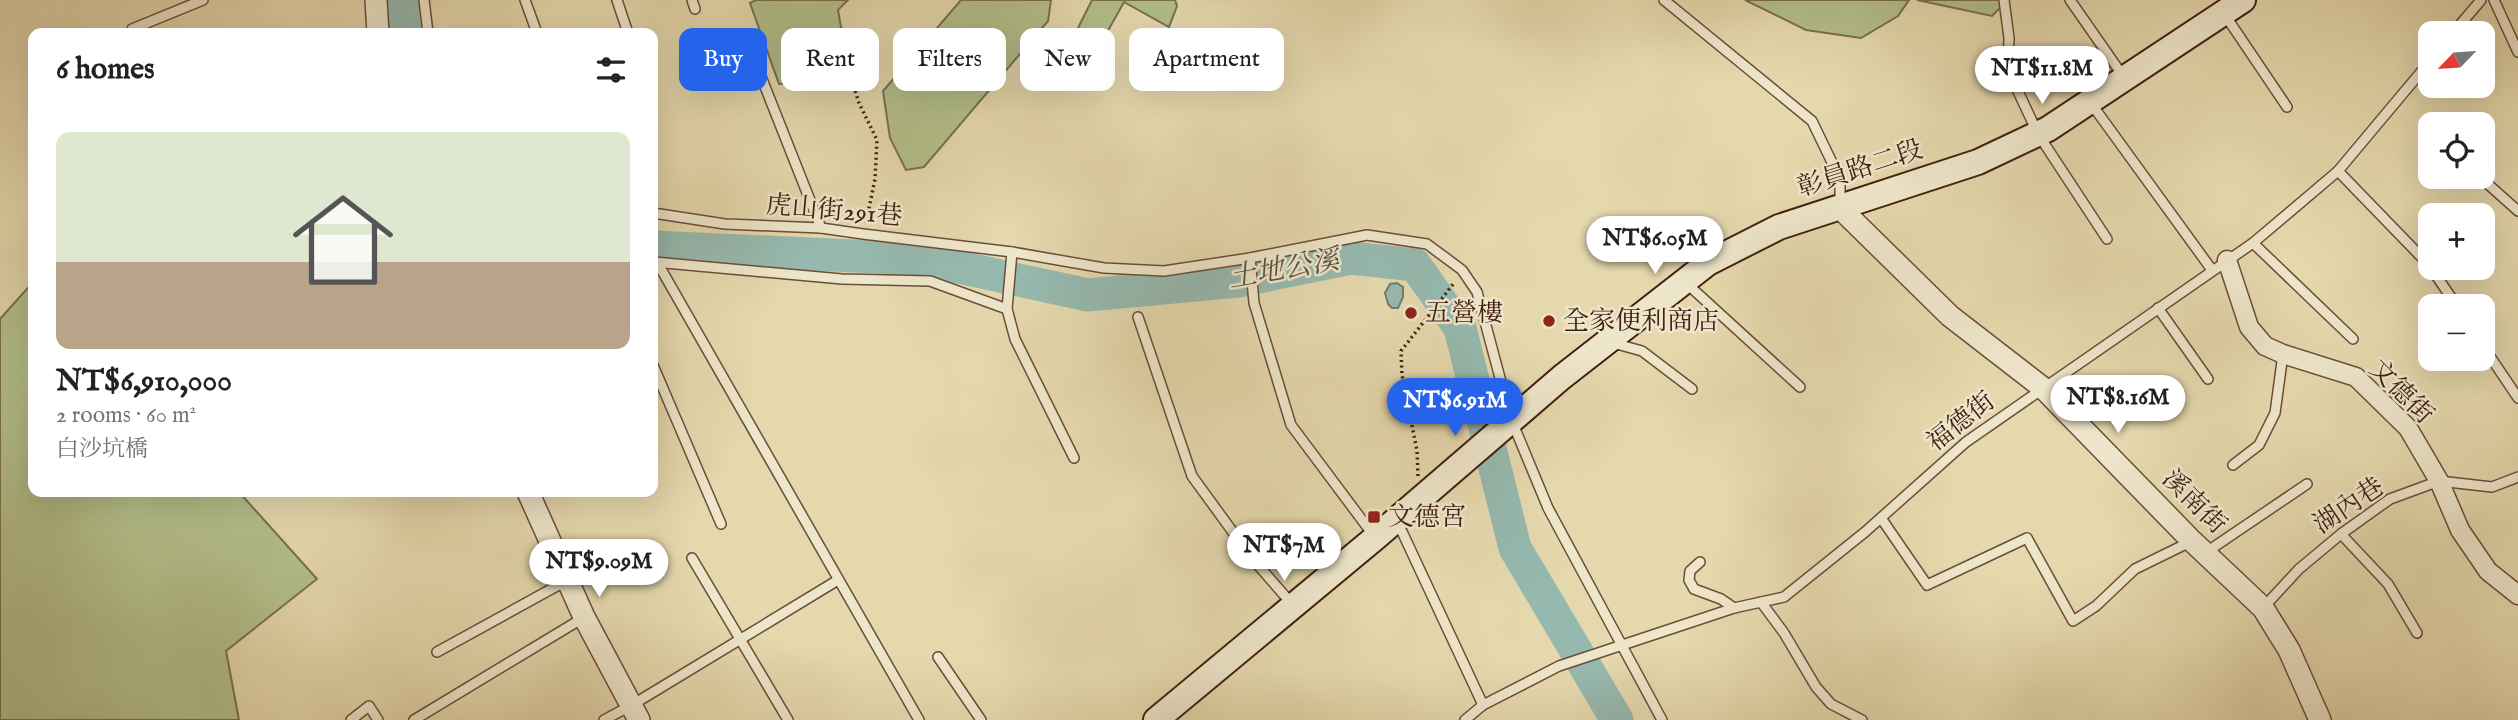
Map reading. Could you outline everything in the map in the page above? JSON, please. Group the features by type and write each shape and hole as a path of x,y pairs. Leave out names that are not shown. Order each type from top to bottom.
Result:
{"main road":[{"name":"彰員路二段","path":"1156,720 1375,538 1505,425 1708,263 1779,228 1978,162 2038,134 2233,6"}],"street":[{"path":"376,0 378,28"},
{"name":"溪南街","path":"1840,208 1950,316 2043,388 2198,547 2263,608 2289,650 2320,720"},
{"name":"文德街","path":"2219,265 2249,327 2265,346 2356,377 2408,428 2439,481 2460,530 2488,571 2518,596"},
{"path":"530,497 584,617 636,713"}],"lane":[{"path":"134,28 203,0"},
{"path":"427,28 424,2 436,0"},
{"path":"525,0 535,28"},
{"path":"617,0 626,28"},
{"path":"1664,0 1812,121 1840,179 1840,208"},
{"path":"2004,0 2009,38 2008,70 2038,134 2107,239"},
{"path":"2070,0 2125,79"},
{"path":"2463,21 2481,0"},
{"path":"2494,0 2518,52"},
{"path":"2233,6 2287,107"},
{"name":"福德街","path":"1465,720 1483,705 1559,666 1734,608 1784,597 1881,518 1966,442 2253,243 2338,171 2418,76"},
{"path":"767,91 821,229"},
{"path":"2090,102 2219,265"},
{"path":"2338,171 2418,254"},
{"path":"2493,189 2518,211"},
{"name":"虎山街291巷","path":"658,214 725,224 821,229 1012,252 1104,268 1164,271 1250,263 1367,235 1427,244 1462,270 1477,292 1505,425 1662,720"},
{"path":"2253,243 2353,339"},
{"path":"1012,252 1007,309 1015,339 1074,458"},
{"path":"658,262 842,279 930,281 1007,309"},
{"path":"1250,263 1254,303 1292,425 1375,538"},
{"path":"658,267 919,720"},
{"path":"1685,282 1800,387"},
{"path":"2158,308 2208,379"},
{"path":"1138,317 1192,476 1251,557 1293,605"},
{"path":"1608,341 1642,351 1692,389"},
{"path":"2233,465 2259,445 2275,413 2283,354"},
{"path":"2495,364 2518,398"},
{"path":"658,377 721,524"},
{"name":"湖內巷","path":"2263,608 2299,569 2341,534 2390,499 2439,481 2492,487 2518,477"},
{"path":"1881,518 1927,585 2027,538 2073,621 2096,606 2135,569 2198,547 2307,484"},
{"path":"1395,518 1483,705"},
{"path":"2341,534 2388,584 2417,633"},
{"path":"692,558 788,720"},
{"path":"1700,562 1690,571 1689,580 1695,589 1721,599 1734,608"},
{"path":"436,652 568,580"},
{"path":"604,720 636,713 739,640 838,580"},
{"path":"1761,603 1784,633 1816,687 1831,704 1862,720"},
{"path":"414,720 584,617"},
{"path":"938,657 981,720"},
{"path":"351,720 369,706 378,720"}],"path":[{"path":"855,91 877,140 875,179 863,234"},
{"path":"1418,499 1417,451 1402,375 1401,351 1455,281"}],"green space":[{"path":"756,0 848,0 838,10 841,28 781,28 779,84 767,50 767,28 759,28 750,3"},
{"path":"961,0 1051,0 1048,21 1042,28 1020,28 1020,54 1006,70 1006,28 937,28"},
{"path":"1092,0 1175,0 1177,6 1169,27 1124,2 1109,28 1078,28"},
{"path":"1745,0 1909,0 1898,16 1861,38 1806,30"},
{"path":"1917,0 2008,0 1992,16"},
{"path":"893,79 893,91 989,91 924,167 906,170 890,138 883,91"},
{"path":"28,288 28,497 243,497 317,579 226,651 239,720 0,720 0,319"}],"water":[{"path":"1397,283 1403,287 1403,297 1398,308 1392,308 1385,293 1390,284"}],"waterway":[{"name":"土地公溪","path":"402,0 405,28"},
{"name":"土地公溪","path":"658,247 922,259 1088,295 1238,281 1351,258 1415,265 1460,328 1515,548 1617,720"}],"place":[{"name":"五營樓","path":"1411,313"},
{"name":"全家便利商店","path":"1549,321"},
{"name":"文德宮","path":"1374,517"}]}
